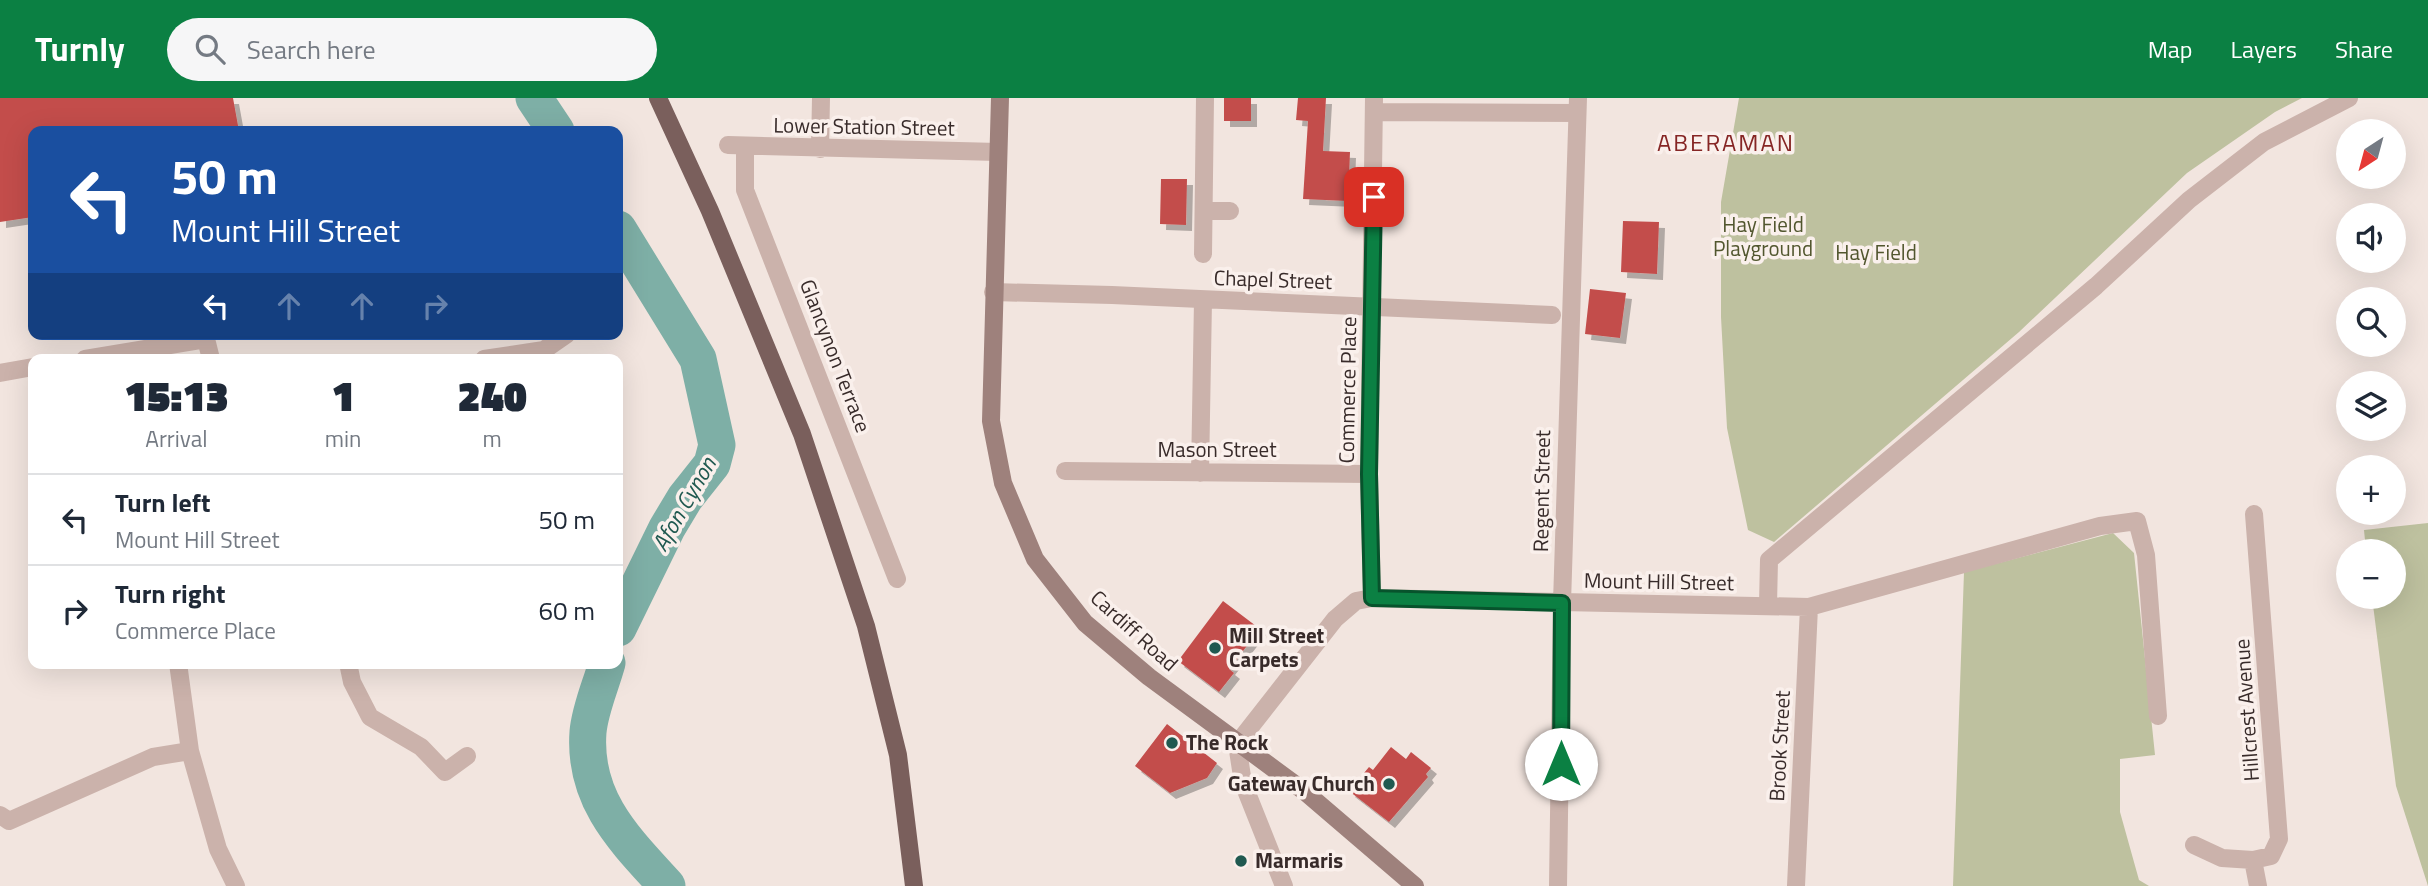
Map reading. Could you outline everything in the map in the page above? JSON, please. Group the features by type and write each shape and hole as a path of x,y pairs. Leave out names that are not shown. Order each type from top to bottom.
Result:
{"main road":[{"path":"658,98 710,211 802,434 866,626 898,755 914,886"},
{"name":"Cardiff Road","path":"1000,98 990,421 1003,483 1035,559 1085,623 1149,677 1304,791 1415,886"}],"street":[{"path":"820,149 821,98"},
{"path":"1203,254 1205,98"},
{"path":"1768,605 1769,560 2096,286 2189,200 2264,142 2349,98"},
{"path":"1374,105 1577,105"},
{"name":"Commerce Place","path":"1372,598 1369,474 1374,105"},
{"name":"Regent Street","path":"1558,886 1562,603 1577,105"},
{"name":"Lower Station Street","path":"737,146 998,152"},
{"name":"Glancynon Terrace","path":"737,146 746,190 897,579"},
{"path":"1203,211 1230,211"},
{"name":"Chapel Street","path":"993,292 1552,315"},
{"path":"1200,473 1203,300"},
{"path":"115,354 200,340"},
{"path":"517,354 544,350 558,340"},
{"path":"0,373 28,368"},
{"name":"Mason Street","path":"1065,471 1369,474"},
{"name":"Hillcrest Avenue","path":"2253,860 2271,856 2279,839 2254,514"},
{"name":"Mount Hill Street","path":"1237,744 1335,619 1356,601 1372,598 1809,607 2100,526 2137,521 2146,555 2158,716"},
{"name":"Brook Street","path":"1796,886 1809,607"},
{"path":"179,669 190,751 219,849 237,886"},
{"path":"349,669 352,682 370,717 421,747 445,772 467,756"},
{"path":"1237,744 1243,783 1284,886"},
{"path":"0,815 9,821 153,757 190,751"},
{"path":"2194,845 2222,859 2253,860 2258,886"}],"green space":[{"name":"Hay Field","path":"1739,98 2302,98 2275,112 2187,173 2019,332 1774,542 1748,530 1727,428 1721,317 1721,202"},
{"path":"2428,523 2428,886 2396,786 2374,609 2406,609 2406,539 2365,539 2364,530"},
{"path":"2113,533 2134,553 2155,755 2120,759 2120,812 2139,880 2149,886 1953,886 1964,572"}],"building":[{"path":"0,98 233,98 238,126 28,126 28,218 0,222"},
{"path":"1224,98 1251,98 1251,121 1224,121"},
{"path":"1298,98 1326,98 1323,151 1350,152 1348,201 1303,199 1308,121 1296,120"},
{"path":"1161,179 1187,179 1186,225 1160,224"},
{"path":"1623,221 1659,222 1657,274 1621,272"},
{"path":"1590,289 1626,293 1620,338 1585,334"},
{"name":"Mill Street Carpets","path":"1223,601 1260,629 1229,669 1234,673 1219,692 1178,661"},
{"name":"The Rock","path":"1167,724 1217,763 1207,778 1170,793 1135,766"},
{"name":"Gateway Church","path":"1391,747 1406,759 1411,752 1431,768 1426,774 1428,777 1389,822 1349,791 1369,767 1373,770"}],"waterway":[{"name":"Afon Cynon","path":"534,98 553,126"},
{"name":"Afon Cynon","path":"623,237 698,359 717,445 712,464 685,498 667,528 623,618"},
{"name":"Afon Cynon","path":"605,669 589,723 588,756 592,778 600,798 622,835 667,886"}],"place":[{"name":"Mill Street Carpets","path":"1215,648"},
{"name":"The Rock","path":"1172,743"},
{"name":"Gateway Church","path":"1389,784"},
{"name":"Marmaris","path":"1241,861"}],"district":[{"name":"ABERAMAN","path":"1726,143"}],"route":[{"path":"1374,197 1369,474 1372,598 1562,603 1561,764"}],"park label":[{"name":"Hay Field Playground","path":"1763,237"}]}
